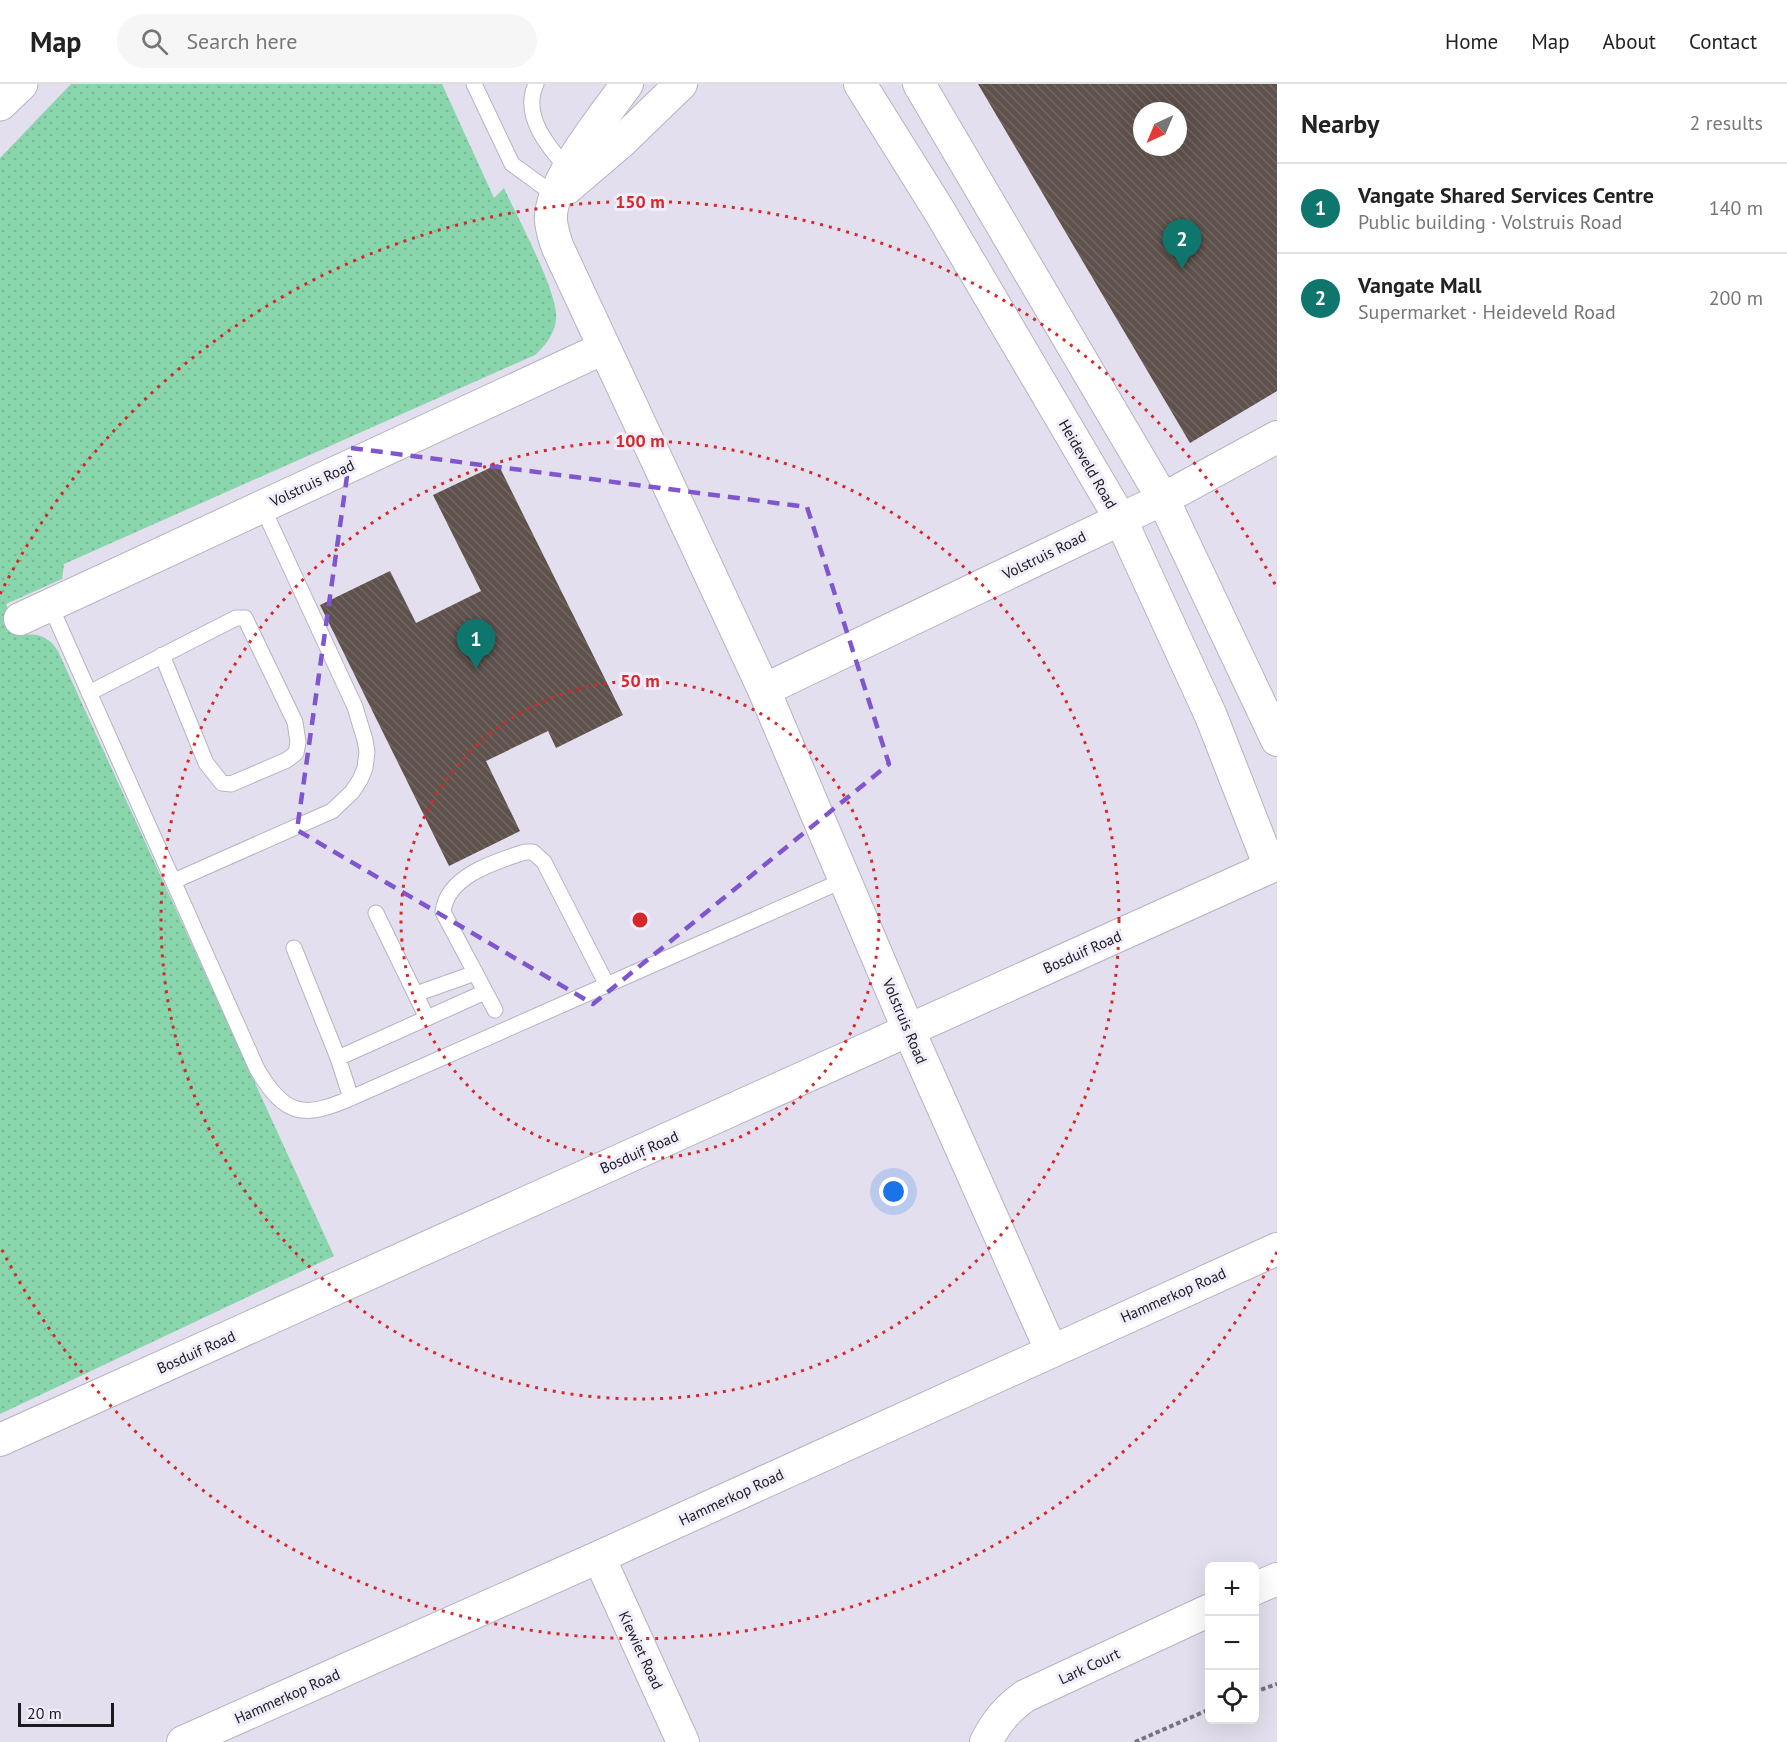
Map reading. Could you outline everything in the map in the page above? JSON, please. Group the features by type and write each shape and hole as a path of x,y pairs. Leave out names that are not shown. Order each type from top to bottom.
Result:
{"highway":[{"path":"0,104 21,84"}],"street":[{"name":"Volstruis Road","path":"627,84 567,181 551,220 558,248 764,690 909,1030 1051,1350"},
{"path":"567,181 621,142 681,84"},
{"name":"Heideveld Road","path":"861,84 940,212 1120,518 1211,716 1274,866"},
{"path":"919,84 1163,499 1277,740"},
{"name":"Volstruis Road","path":"20,619 604,348"},
{"name":"Volstruis Road","path":"764,690 1163,499 1277,437"},
{"name":"Bosduif Road","path":"0,1440 1274,866"},
{"name":"Hammerkop Road","path":"183,1742 228,1733 599,1557 1277,1249"},
{"name":"Kiewiet Road","path":"599,1557 683,1742"},
{"path":"1259,1587 1277,1579"},
{"name":"Lark Court","path":"986,1742 1000,1718 1025,1696 1205,1612"}],"lane":[{"path":"536,84 531,102 536,128 567,181"},
{"path":"478,85 512,164 567,181"},
{"path":"174,881 332,811 352,792 365,768 367,752 355,707 262,506"},
{"path":"50,605 257,1069 275,1095 290,1107 302,1111 321,1110 351,1098 844,880"},
{"path":"90,693 162,655 236,618 245,618 295,722 298,742 296,753 287,760 231,784 222,783 206,763 162,655"},
{"path":"495,1010 443,912 444,902 454,885 466,876 525,852 533,852 544,862 607,985"},
{"path":"376,913 427,1018"},
{"path":"294,948 338,1058 351,1098"},
{"path":"416,994 476,973"},
{"path":"338,1058 485,992"}],"path":[{"path":"1259,1690 1277,1684"},
{"path":"1135,1742 1205,1710"}],"highlighted area":[{"path":"351,448 807,507 889,764 593,1004 297,830"}],"green space":[{"path":"71,84 442,84 494,198 504,188 527,235 551,293 556,320 548,340 535,355 64,564 62,579 6,604 19,636 42,636 58,651 334,1256 0,1414 0,158"}],"building":[{"path":"978,84 1277,84 1277,391 1190,443"},
{"path":"498,464 623,715 556,748 548,731 486,761 520,831 449,866 320,605 390,571 416,623 481,591 433,495"}],"place":[{"name":"Vangate Mall","path":"1182,269"},
{"name":"Vangate Shared Services Centre","path":"476,669"}]}
